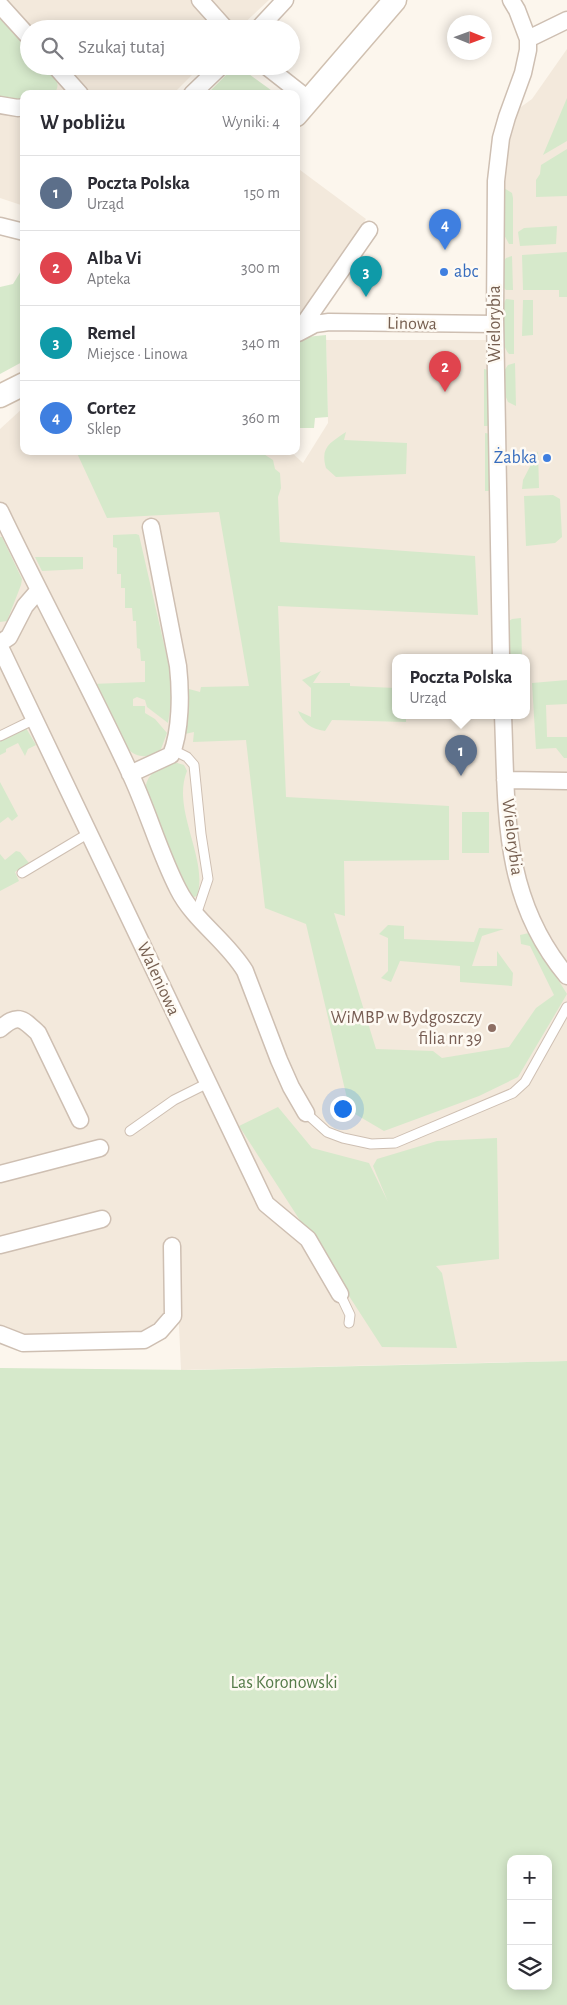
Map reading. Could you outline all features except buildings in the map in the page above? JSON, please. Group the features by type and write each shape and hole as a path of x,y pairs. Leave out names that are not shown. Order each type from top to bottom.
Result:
{"main road":[{"path":"302,107 395,0"},
{"path":"0,396 20,386"}],"street":[{"path":"200,0 218,20"},
{"path":"266,20 285,0"},
{"name":"Wielorybia","path":"501,654 495,324 496,163 507,117 527,61 528,38 511,0"},
{"path":"0,5 20,27"},
{"path":"528,38 567,20"},
{"path":"61,75 71,90"},
{"path":"196,90 212,75"},
{"path":"274,75 287,90"},
{"path":"0,105 20,108"},
{"path":"0,226 20,231"},
{"name":"Linowa","path":"300,330 369,230"},
{"path":"321,300 318,312 320,318 322,321 329,322"},
{"name":"Linowa","path":"300,332 316,324 329,322 495,324"},
{"path":"0,511 130,774 178,889 196,915 228,948 245,971 291,1086 306,1112"},
{"path":"130,774 171,755 175,745 180,687 178,666 151,527"},
{"path":"0,642 9,637 24,606 38,591"},
{"name":"Waleniowa","path":"0,647 266,1204 308,1239 340,1294"},
{"name":"Wielorybia","path":"503,719 508,826 516,879 534,923 560,968 567,976"},
{"path":"505,780 567,781"},
{"path":"0,1028 12,1018 17,1018 27,1022 38,1033 80,1120"},
{"path":"0,1174 100,1148"},
{"path":"0,1245 102,1219"},
{"path":"0,1334 23,1343 144,1340 160,1331 173,1316 172,1246"}],"lane":[{"path":"0,736 35,719"},
{"path":"173,750 187,757 194,765 208,879 196,915"},
{"path":"22,873 89,833"},
{"path":"306,1112 327,1132 343,1138 371,1144 394,1143 416,1136 513,1093 525,1082 567,1007"},
{"path":"130,1131 174,1100 208,1083"},
{"path":"340,1294 350,1315 349,1323"}],"shaded area":[{"path":"0,0 269,0 248,20 20,20 20,75 192,75 177,90 20,90 20,205 0,198"},
{"path":"567,49 567,1361 181,1370 175,1237 169,1237 170,1315 144,1340 0,1334 0,429 20,411 20,455 294,455 303,463 328,423 326,340 509,340 495,311 507,117 532,99"},
{"path":"300,170 366,219 300,315"}],"green space":[{"path":"0,18 20,39 20,75 52,75 56,79 58,86 57,90 20,90 20,102 0,100"},
{"path":"226,75 250,75 271,90 211,90"},
{"path":"567,98 567,141 543,155"},
{"path":"567,149 567,196 536,197 536,180 540,174 541,165"},
{"path":"504,188 512,193 513,198 513,244 509,244 502,231"},
{"path":"557,226 556,244 520,246 518,232 524,228"},
{"path":"567,252 567,297 559,297 559,290 523,290 522,255"},
{"path":"512,256 513,290 506,290 502,286 502,264 506,258"},
{"path":"20,273 20,363 0,374 0,287 13,284"},
{"path":"506,299 514,300 514,354 509,354 506,350 502,336 502,311"},
{"path":"523,300 533,300 533,335 522,336"},
{"path":"326,335 328,417 315,418 314,428 300,428 300,340 306,337"},
{"path":"515,363 516,406 508,402 505,395 504,371 508,365"},
{"path":"484,369 489,370 493,421 489,426 484,426"},
{"path":"346,432 344,440 407,443 406,474 336,477 326,468 324,461 325,450"},
{"path":"485,433 491,434 491,491 485,491"},
{"path":"538,451 539,488 522,489 523,480"},
{"path":"78,455 265,455 273,460 275,469 280,473 281,488 278,497 280,542 475,556 478,615 278,606 286,797 449,806 449,860 344,861 345,916 334,913 376,1049 433,1051 442,1058 509,1047 536,1008 554,995 530,946 521,944 520,935 529,933 567,994 518,1077 479,1096 384,1131 350,1111 306,924 265,908 246,740 193,742 194,732 185,734 189,689 200,692 201,687 249,686 219,512 107,518"},
{"path":"553,495 560,499 562,537 555,543 526,546 524,496"},
{"path":"113,535 139,535 171,675 172,695 168,723 147,707 145,700 137,697 133,699 133,706 145,706 145,713 155,719 167,733 161,749 149,756 140,756 128,749 91,684 145,682 145,661 141,661 140,649 137,648 136,621 133,621 132,608 125,608 125,588 121,588 121,574 117,574 117,548 113,547"},
{"path":"0,537 2,537 22,579 7,621 0,622"},
{"path":"35,557 83,557 83,569 42,571"},
{"path":"521,618 522,654 507,654 506,623 512,619"},
{"path":"321,671 313,683 350,683 350,686 392,688 392,719 406,719 406,722 332,720 325,731 316,729 302,719 298,711 311,717 311,688 302,680"},
{"path":"567,680 567,704 546,705 547,737 567,737 567,758 564,758 556,748 536,749 532,683"},
{"path":"26,728 36,745 28,749 25,756 18,743 6,749 6,752 0,755 0,740"},
{"path":"174,762 184,765 187,771 183,786 184,802 198,866 199,882 197,896 194,897 190,894 146,797 147,783 152,774"},
{"path":"0,782 18,816 12,821 8,817 0,823"},
{"path":"462,812 489,812 489,853 462,853"},
{"path":"16,851 20,852 29,863 15,872 19,881 0,891 0,854 5,860"},
{"path":"388,925 404,926 404,939 474,942 479,928 504,929 482,936 472,966 497,966 497,951 513,973 512,986 460,982 460,966 400,961 391,982 381,978 388,971 388,938 379,934"},
{"path":"278,1107 312,1148 369,1163 388,1202 373,1166 377,1159 437,1141 497,1138 499,1259 436,1266 442,1273 457,1348 382,1347 239,1126"},
{"name":"Las Koronowski","path":"567,1361 567,2005 0,2005 0,1368 194,1370"}],"place":[{"name":"Cortez","path":"445,250"},
{"name":"abc","path":"444,272"},
{"name":"Remel","path":"366,297"},
{"name":"Alba Vi","path":"445,392"},
{"name":"Żabka","path":"547,458"},
{"name":"Poczta Polska","path":"461,776"},
{"name":"WiMBP w Bydgoszczy filia nr 39","path":"492,1028"}]}
